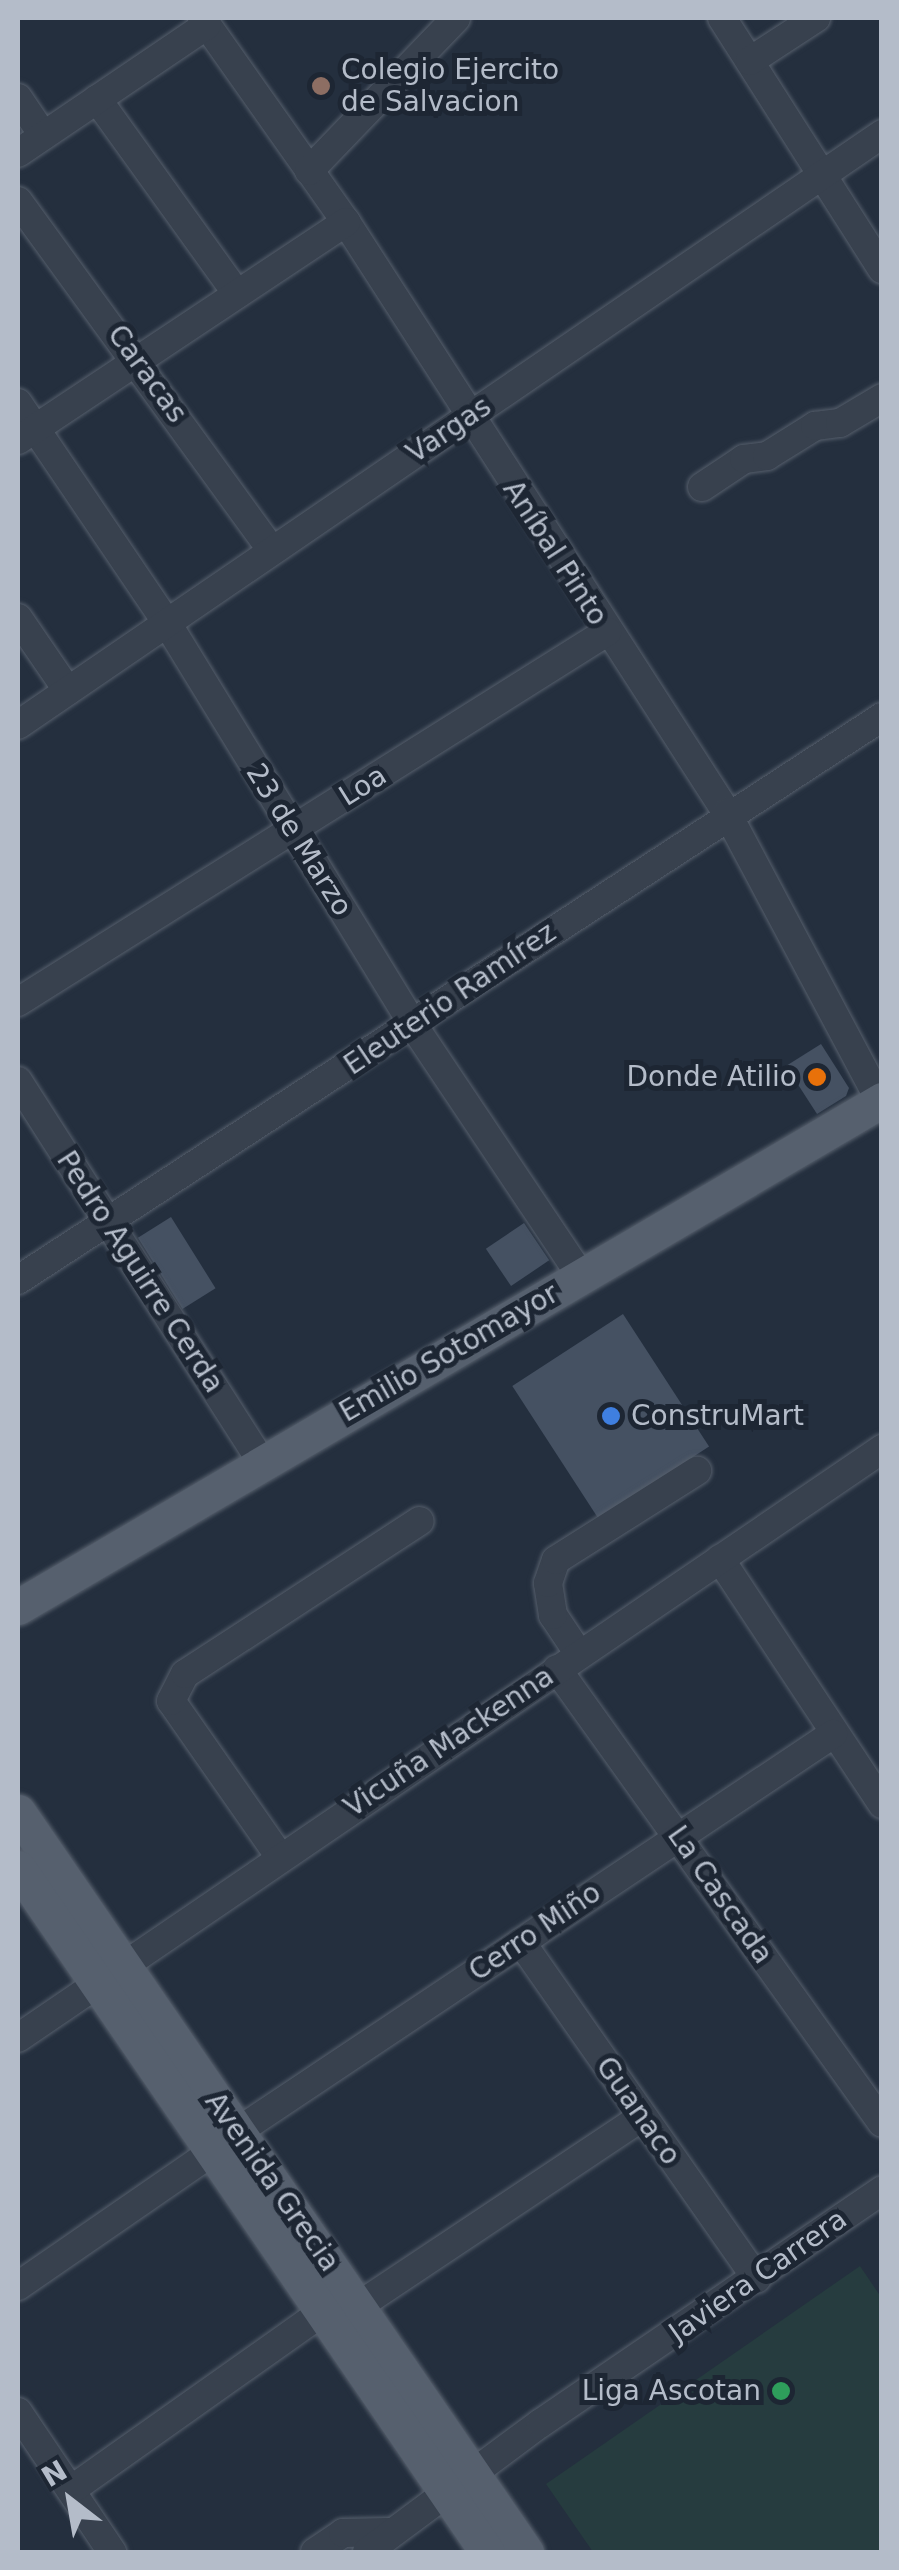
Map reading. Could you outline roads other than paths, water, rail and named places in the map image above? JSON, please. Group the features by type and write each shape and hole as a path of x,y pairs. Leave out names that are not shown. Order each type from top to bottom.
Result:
{"main road":[{"name":"Emilio Sotomayor","path":"18,1607 881,1102"},
{"name":"Avenida Grecia","path":"18,1812 109,1974 225,2142 357,2306 458,2482 487,2552"},
{"name":"Avenida Grecia","path":"18,1868 109,1974"},
{"name":"Avenida Grecia","path":"225,2142 322,2312 458,2482 526,2552"}],"street":[{"path":"309,171 456,18"},
{"path":"722,18 882,269"},
{"path":"750,61 816,18"},
{"path":"18,154 204,21"},
{"name":"Aníbal Pinto","path":"204,21 346,222 466,418 727,814 881,1102"},
{"path":"18,98 44,135"},
{"path":"96,99 236,294"},
{"name":"Vargas","path":"18,725 882,134"},
{"name":"Caracas","path":"18,201 137,357 272,551"},
{"path":"26,434 346,222"},
{"path":"702,487 744,460 767,456 814,426 840,423 882,398"},
{"name":"23 de Marzo","path":"18,402 26,434 167,623 413,1025 582,1276"},
{"path":"18,618 68,691"},
{"name":"Loa","path":"18,1002 607,632"},
{"name":"Eleuterio Ramírez","path":"18,1280 413,1025 727,814 882,718"},
{"name":"Pedro Aguirre Cerda","path":"18,1081 262,1463"},
{"name":"Vicuña Mackenna","path":"18,2038 882,1448"},
{"name":"La Cascada","path":"697,1471 556,1560 548,1583 554,1615 568,1662 677,1833 882,2123"},
{"path":"280,1857 171,1701 185,1674 420,1521"},
{"path":"720,1558 882,1804"},
{"name":"Cerro Miño","path":"18,2286 677,1833 833,1734"},
{"name":"Guanaco","path":"521,1942 757,2280"},
{"path":"357,2306 642,2116"},
{"name":"Javiera Carrera","path":"368,2552 388,2532 458,2482 757,2280 882,2190"},
{"path":"71,2490 322,2312"},
{"path":"18,2412 26,2444 71,2490 112,2552"},
{"path":"315,2552 343,2533 388,2532"}],"place":[{"name":"Colegio Ejercito de Salvacion","path":"321,86"},
{"name":"Donde Atilio","path":"817,1077"},
{"name":"ConstruMart","path":"611,1416"},
{"name":"Liga Ascotan","path":"781,2391"}]}
